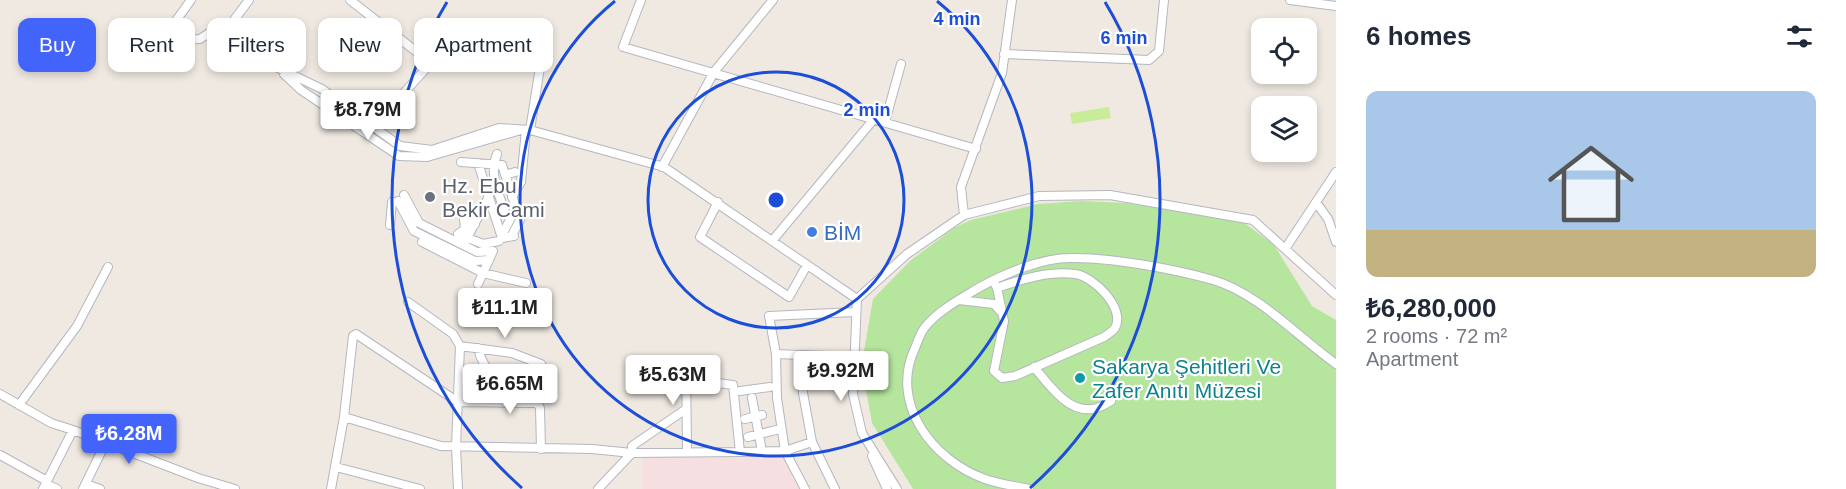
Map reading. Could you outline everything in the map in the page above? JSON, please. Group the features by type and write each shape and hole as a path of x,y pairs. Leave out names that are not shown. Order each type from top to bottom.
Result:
{"street":[{"path":"191,0 162,40 200,39 207,34"},
{"path":"236,18 249,0"},
{"path":"350,0 431,63 372,128"},
{"path":"641,0 623,47 976,149"},
{"path":"662,166 714,72 773,0"},
{"path":"963,215 961,187 1002,73 1012,0"},
{"path":"1004,54 1149,60 1159,51 1164,0"},
{"path":"1290,0 1336,6"},
{"path":"885,122 901,64"},
{"path":"281,72 301,90 399,156 427,157 526,130"},
{"path":"285,72 322,89 372,128 400,146 432,150 499,128 526,130 662,166 718,202 857,299"},
{"path":"500,238 512,197 521,182 526,130 539,72"},
{"path":"772,241 874,119"},
{"path":"390,225 398,199 420,224 465,240 483,244 514,236 513,233 520,220 507,215 499,193 493,165 497,154"},
{"path":"461,162 502,165 512,197"},
{"path":"478,163 500,238"},
{"path":"505,175 515,172"},
{"path":"1285,249 1335,176"},
{"path":"465,240 489,196 499,193 509,185"},
{"path":"887,489 862,433 853,394 852,357 857,299 907,254 963,215 1039,196 1110,195 1254,220 1336,295"},
{"path":"718,202 700,237 789,297 807,265"},
{"path":"1316,202 1328,219 1336,242"},
{"path":"465,240 483,273 526,283"},
{"path":"422,242 465,240 477,252 493,250 478,284"},
{"path":"1029,489 985,479 963,468 938,449 925,435 908,404 905,385 911,356 924,328 957,300 993,279 1025,268 1068,258 1125,262 1215,280 1259,302 1300,338 1336,364"},
{"path":"19,405 77,326 108,267"},
{"path":"993,279 1004,321 1003,337 994,371 1002,378 1015,376 1034,368 1114,329 1117,319 1113,307 1105,292 1090,278 1076,274 1057,273 1023,278 997,288"},
{"path":"957,300 994,304 1001,313"},
{"path":"408,302 453,334 460,346 456,447 458,489"},
{"path":"805,489 785,451 777,398 776,354 769,316 855,312"},
{"path":"331,489 344,417 353,336 356,334 458,402 537,403"},
{"path":"460,346 512,353 541,364"},
{"path":"478,348 484,365 495,379 537,403 540,408 540,449"},
{"path":"776,354 852,357"},
{"path":"804,355 803,393 812,442 835,489"},
{"path":"686,361 687,451"},
{"path":"1034,368 1069,404 1093,410 1111,401"},
{"path":"686,379 733,385 740,452"},
{"path":"740,391 770,387"},
{"path":"0,394 51,423 235,489"},
{"path":"752,399 759,416 758,434 761,446"},
{"path":"598,489 632,453 632,446 686,409"},
{"path":"744,419 759,416"},
{"path":"344,417 441,446 456,447 632,453 740,452 785,451 812,442"},
{"path":"45,484 73,430"},
{"path":"747,437 776,430"},
{"path":"862,433 897,489"},
{"path":"100,489 84,486 106,442"},
{"path":"0,455 45,484 57,489"},
{"path":"336,467 420,489"}],"shaded area":[{"path":"643,456 786,457 802,489 642,489"}],"green space":[{"path":"1109,107 1111,118 1072,124 1070,113"},
{"path":"1081,201 1127,203 1243,222 1274,245 1312,306 1336,320 1336,489 913,489 872,423 866,390 864,351 873,299 910,261 954,228 971,220 1038,204"}],"place":[{"name":"Hz. Ebu Bekir Cami","path":"430,197"},
{"name":"BİM","path":"812,232"},
{"name":"Sakarya Şehitleri Ve Zafer Anıtı Müzesi","path":"1080,378"}]}
